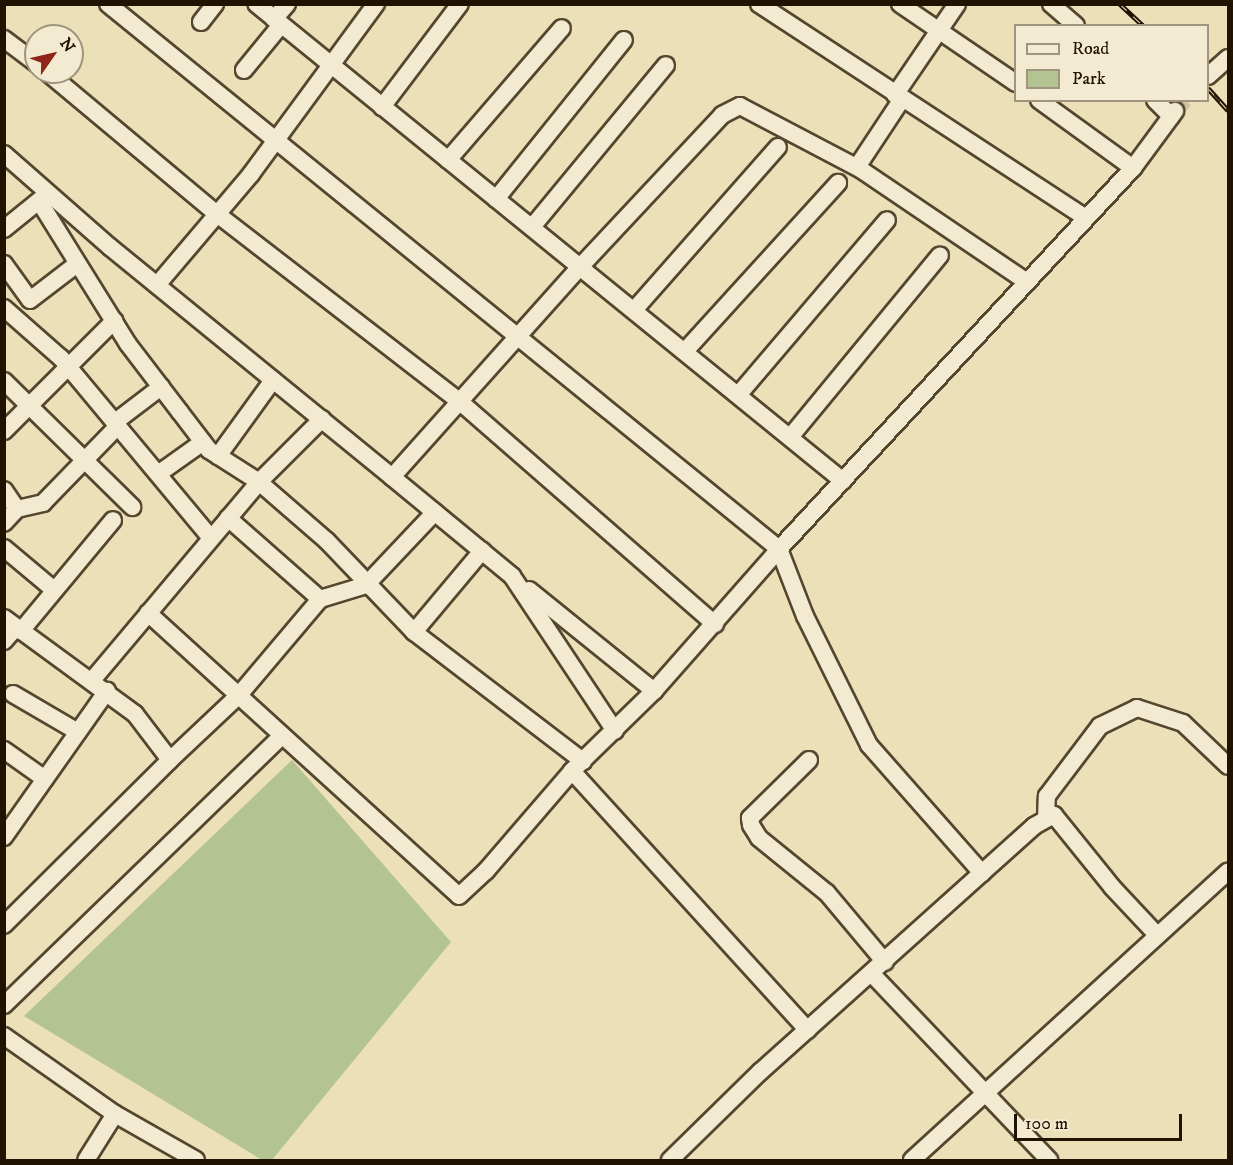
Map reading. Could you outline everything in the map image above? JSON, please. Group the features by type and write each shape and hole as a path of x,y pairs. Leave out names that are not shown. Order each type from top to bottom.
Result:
{"street":[{"path":"108,4 126,10 276,137 779,549 805,616 869,745 982,873"},
{"path":"201,22 215,4"},
{"path":"256,4 635,309 843,481"},
{"path":"244,70 278,22 287,4"},
{"path":"157,285 218,214 329,63 376,4"},
{"path":"382,106 460,4"},
{"path":"759,4 1086,218"},
{"path":"900,4 1014,82"},
{"path":"857,167 938,31 957,4"},
{"path":"1052,4 1074,24"},
{"path":"448,160 562,28"},
{"path":"4,39 24,54"},
{"path":"496,199 624,40"},
{"path":"1209,75 1228,58"},
{"path":"532,227 666,65"},
{"path":"61,84 218,214 458,400 715,624"},
{"path":"1042,102 1133,168"},
{"path":"148,613 459,896 486,871 577,766 654,691 779,549 1133,168 1173,114 1158,102"},
{"path":"392,477 518,334 730,109 748,108 857,167 1027,282"},
{"path":"635,309 778,147"},
{"path":"4,154 44,197 157,285 654,691"},
{"path":"686,351 838,183"},
{"path":"4,229 44,197"},
{"path":"44,197 77,264 114,321 203,442 218,456 259,482 327,541 366,585 414,632 577,766 808,1030"},
{"path":"739,394 887,220"},
{"path":"791,436 940,255"},
{"path":"4,264 30,300"},
{"path":"77,264 9,317 69,367 210,537"},
{"path":"4,431 114,321"},
{"path":"218,456 273,380"},
{"path":"4,381 132,507"},
{"path":"4,523 17,509 43,503 87,462 116,424 161,387"},
{"path":"92,680 210,537 259,482 321,419"},
{"path":"158,474 203,442"},
{"path":"4,490 17,509"},
{"path":"4,925 170,760 239,695 320,599 366,585 435,512"},
{"path":"228,518 320,599"},
{"path":"4,641 14,625 53,589 113,520"},
{"path":"4,548 53,589"},
{"path":"414,632 482,551"},
{"path":"512,576 615,731"},
{"path":"14,625 107,691 135,714 170,760"},
{"path":"6,830 107,691"},
{"path":"13,694 78,732"},
{"path":"1046,819 1047,796 1093,734 1100,726 1137,708 1183,723 1228,766"},
{"path":"4,1005 282,735"},
{"path":"4,750 45,779"},
{"path":"808,760 750,818 751,825 759,838 827,893 885,962"},
{"path":"670,1161 808,1030 1034,826 1054,815 1112,888 1158,935"},
{"path":"912,1161 1228,871"},
{"path":"872,974 1048,1161"},
{"path":"4,1036 115,1114 196,1161"},
{"path":"86,1161 115,1114"}],"green space":[{"path":"292,760 451,942 272,1160 262,1160 24,1016"}],"tunnel":[{"path":"1175,111 1183,102"}],"railway":[{"path":"1120,4 1142,24"},
{"path":"1209,89 1228,110"}]}
